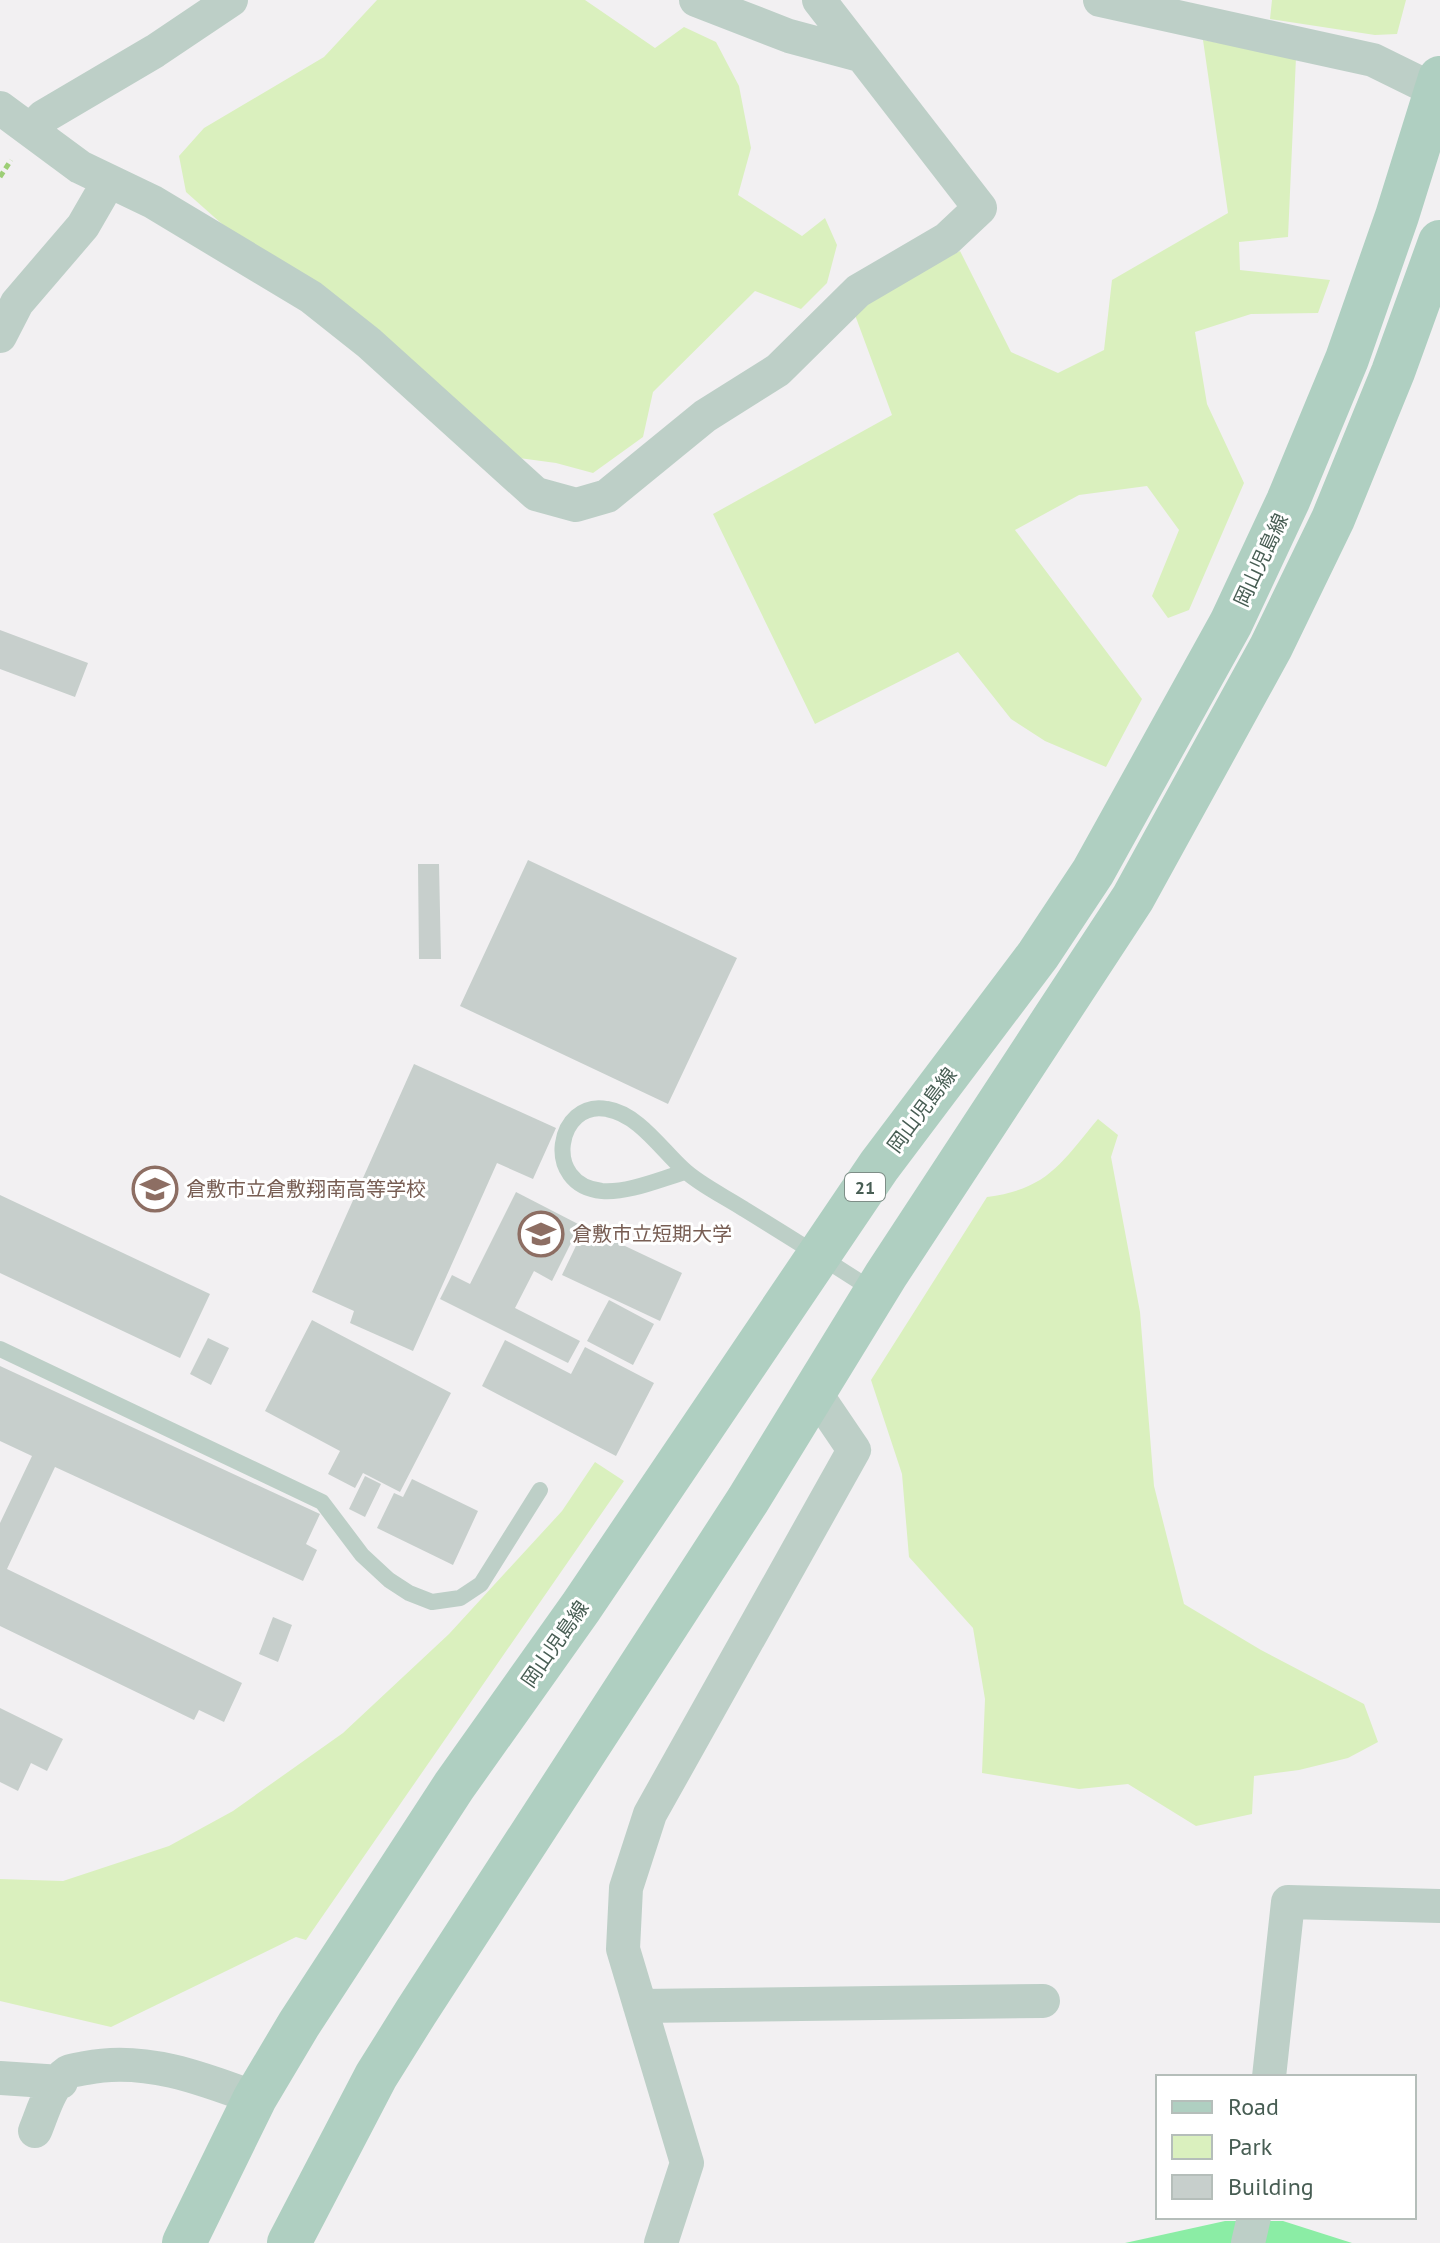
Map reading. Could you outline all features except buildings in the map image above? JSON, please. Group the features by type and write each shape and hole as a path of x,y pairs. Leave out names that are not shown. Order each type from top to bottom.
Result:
{"main road":[{"name":"岡山児島線","path":"184,2243 255,2098 322,1986 454,1786 589,1595 879,1166 1038,955 1093,872 1231,623 1288,501 1347,359 1438,85"},
{"path":"289,2243 376,2076 740,1512 875,1292 1133,898 1242,702 1333,519 1393,372 1440,242"}],"street":[{"path":"31,129 43,117 155,51 231,0"},
{"path":"696,0 789,36 860,55"},
{"path":"0,108 80,167 153,202 311,297 369,343 536,494 576,505 607,496 705,416 778,370 858,291 947,239 980,208 819,0"},
{"path":"1100,0 1373,60 1438,85"},
{"path":"0,336 17,303 83,226 109,181"},
{"path":"661,2243 687,2163 623,1949 626,1888 650,1814 854,1450 814,1391"},
{"path":"1269,2075 1288,1902 1440,1906"},
{"path":"640,2006 1043,2001"},
{"path":"35,2131 50,2095 69,2072 93,2067 132,2064 205,2079 255,2098"},
{"path":"0,2078 61,2082"},
{"path":"1248,2243 1254,2219"}],"lane":[{"path":"685,1172 617,1191 599,1191 571,1176 562,1163 561,1146 579,1114 591,1107 625,1115 685,1172 875,1292"},
{"path":"0,1349 322,1502 362,1555 389,1580 409,1593 432,1602 460,1598 481,1584 540,1490"}],"green space":[{"path":"377,0 585,0 655,48 684,27 716,42 739,86 751,148 738,195 802,236 825,218 837,245 827,283 801,309 755,291 653,392 643,437 593,473 556,463 519,458 222,224 186,192 179,156 204,128 324,57"},
{"path":"1272,0 1406,0 1397,34 1375,35 1270,19"},
{"path":"1203,40 1296,57 1288,237 1239,242 1240,270 1330,280 1318,313 1251,314 1195,332 1207,404 1244,483 1189,610 1168,618 1152,596 1179,530 1147,486 1079,495 1015,530 1142,699 1106,767 1045,741 1011,719 958,652 815,724 713,514 892,415 855,315 863,302 960,251 1011,352 1058,373 1104,350 1112,280 1228,213"},
{"path":"1098,1119 1118,1135 1111,1157 1140,1312 1154,1486 1184,1604 1261,1650 1364,1704 1378,1742 1348,1758 1299,1770 1254,1776 1252,1814 1196,1826 1128,1784 1079,1789 982,1773 985,1699 973,1628 909,1557 902,1474 871,1380 987,1197 1025,1188 1052,1172"},
{"path":"595,1462 624,1481 306,1940 296,1937 111,2027 0,2001 0,1879 63,1881 169,1846 233,1811 343,1733 449,1634 562,1511"}],"shaded area":[{"path":"1225,2221 1283,2221 1352,2243 1125,2243"}],"place":[{"name":"倉敷市立倉敷翔南高等学校","path":"155,1189"},
{"name":"倉敷市立短期大学","path":"541,1234"}]}
